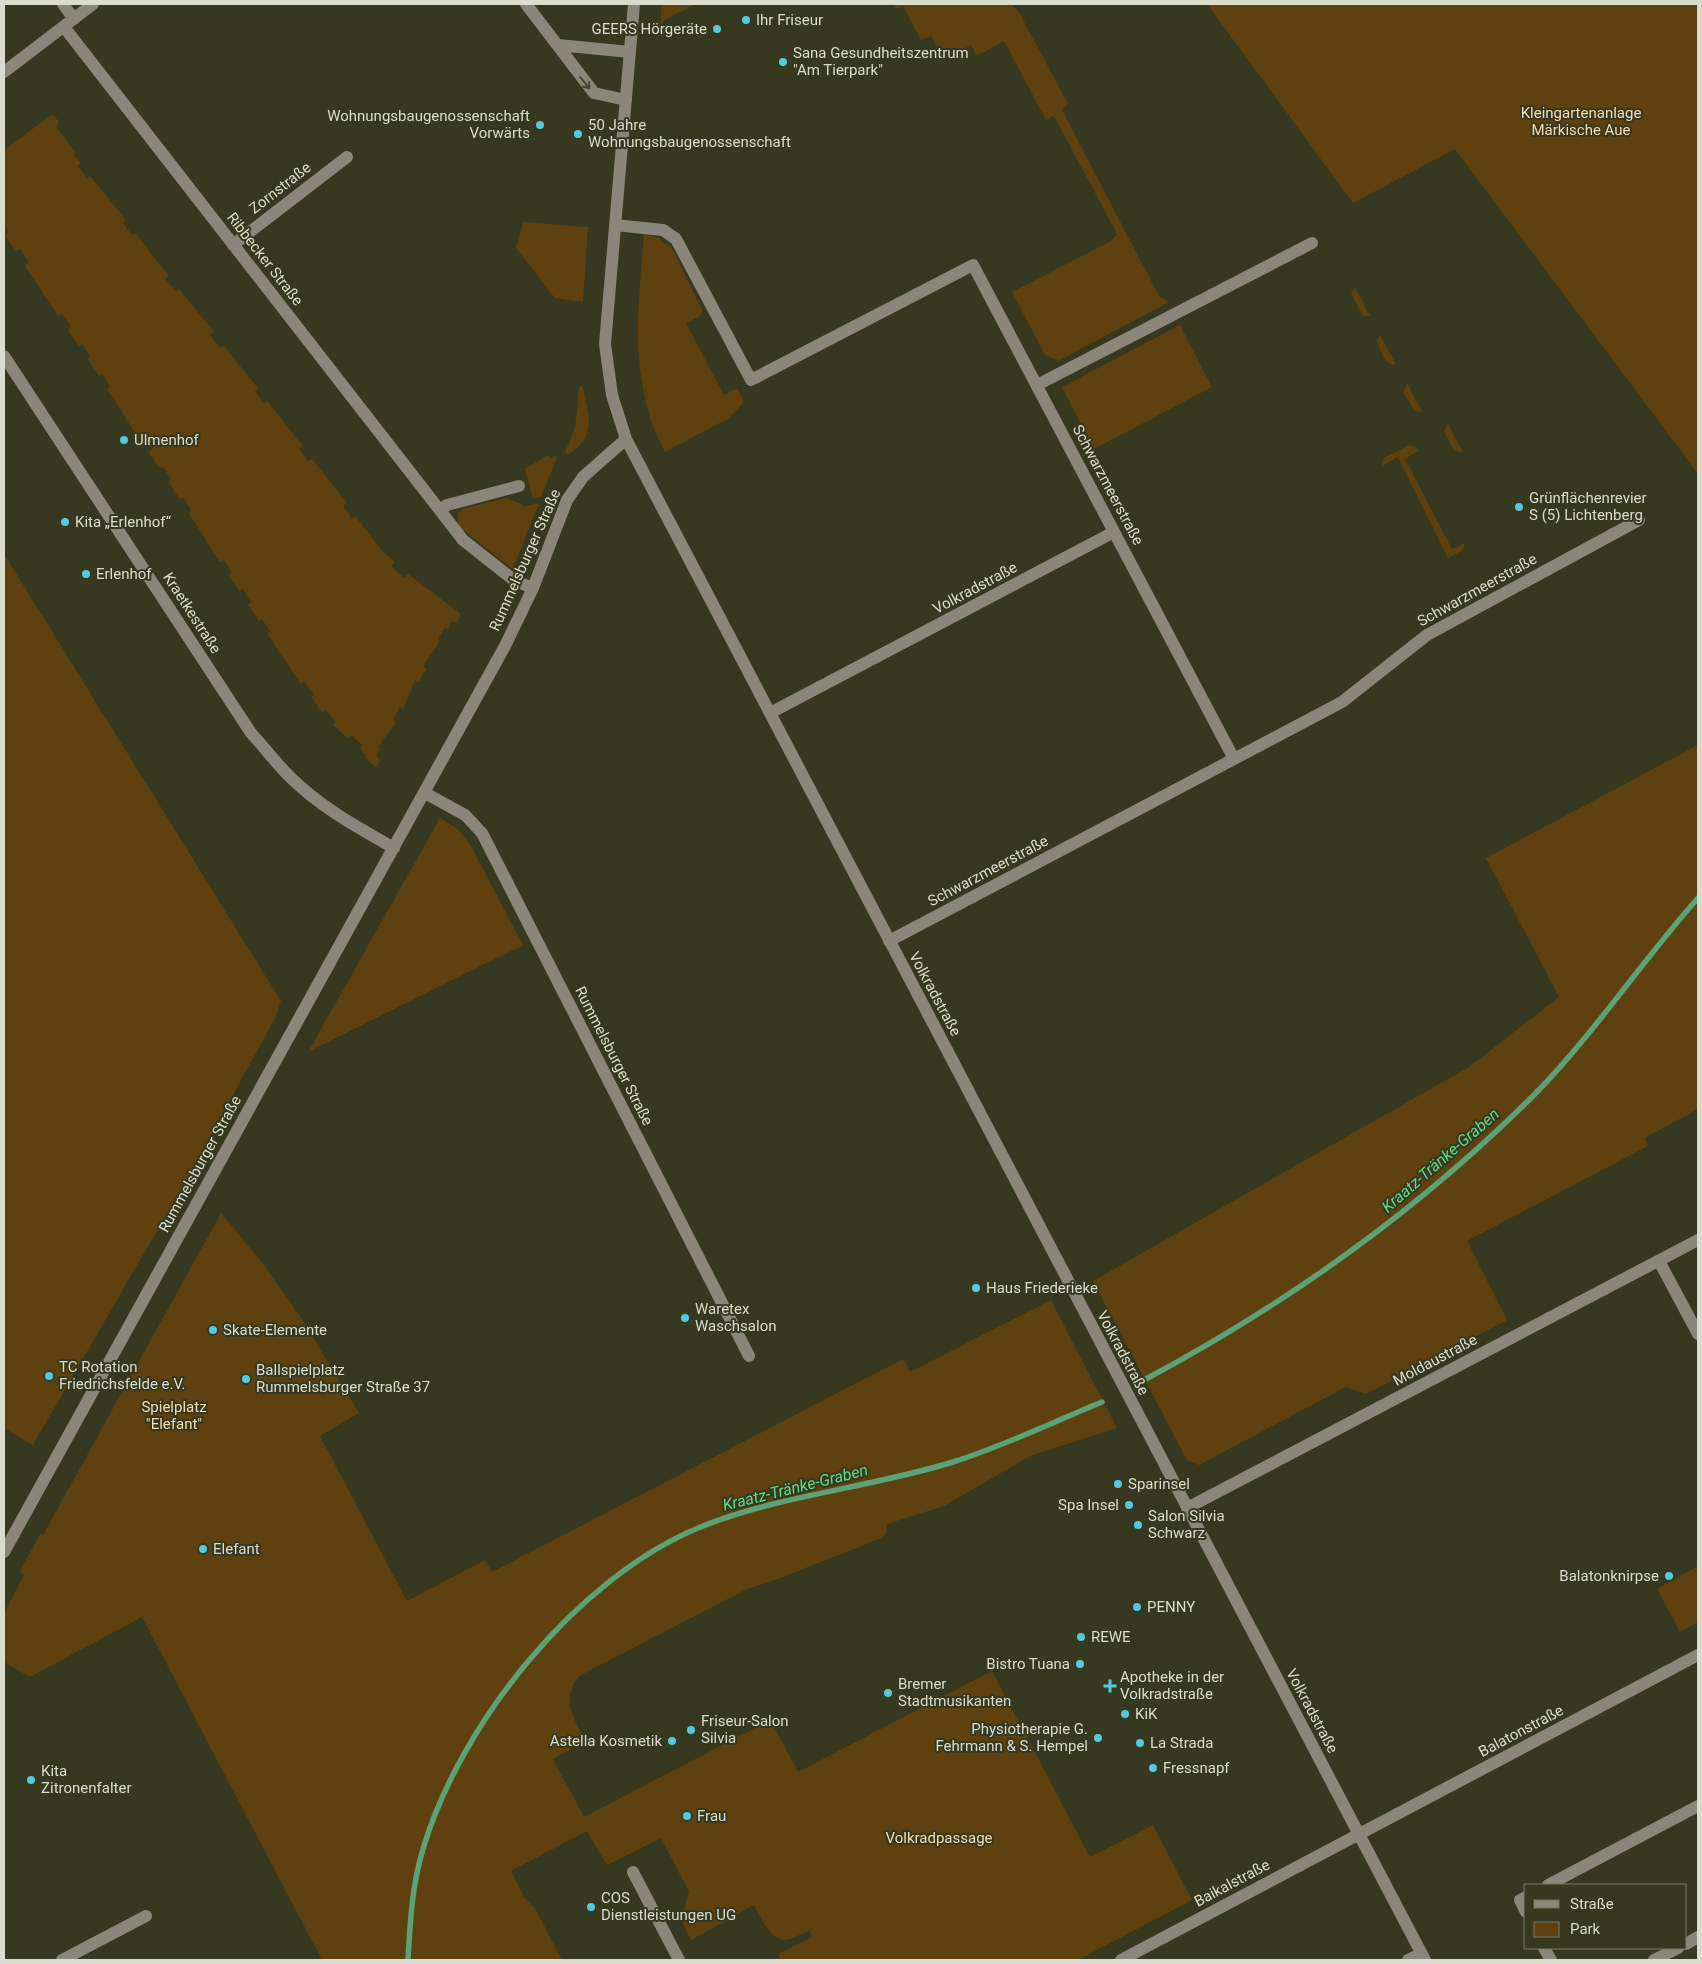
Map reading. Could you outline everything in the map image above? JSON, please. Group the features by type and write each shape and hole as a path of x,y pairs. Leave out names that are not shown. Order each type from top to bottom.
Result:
{"street":[{"name":"Ribbecker Straße","path":"62,4 69,23 233,244 463,540 515,581 533,588"},
{"path":"4,72 94,4"},
{"path":"526,4 594,93 626,100"},
{"path":"626,439 612,395 606,344 634,4"},
{"path":"558,45 630,52"},
{"name":"Zornstraße","path":"233,244 347,157"},
{"name":"Schwarzmeerstraße","path":"615,225 663,230 676,239 751,380 973,264 1234,759"},
{"path":"1037,385 1312,243"},
{"name":"Kraetkestraße","path":"4,356 251,733 288,776 308,793 336,814 394,848"},
{"name":"Rummelsburger Straße","path":"4,1552 506,646 533,588 566,500 583,477 626,439"},
{"name":"Volkradstraße","path":"626,439 1423,1957 1408,1960"},
{"path":"440,510 447,505 519,486"},
{"name":"Schwarzmeerstraße","path":"890,941 1342,702 1427,635 1639,520"},
{"name":"Volkradstraße","path":"770,713 1114,532"},
{"name":"Rummelsburger Straße","path":"426,793 464,815 482,833 749,1356"},
{"name":"Moldaustraße","path":"1187,1508 1698,1240"},
{"path":"1659,1261 1698,1334"},
{"name":"Balatonstraße","path":"1358,1834 1698,1656"},
{"path":"1550,1884 1698,1806"},
{"name":"Baikalstraße","path":"1121,1960 1358,1834"},
{"path":"633,1872 679,1960"},
{"path":"62,1960 146,1916"},
{"path":"1687,1943 1698,1937"},
{"path":"1545,1949 1551,1960"},
{"path":"1654,1960 1676,1949"}],"green space":[{"path":"662,4 696,4 664,20 660,26"},
{"path":"894,4 1010,4 1019,12 1068,104 1062,110 1159,296 1169,302 1058,361 1045,355 1012,292 1111,241 1117,234 1054,116 1046,120 1004,41 977,56 971,45 944,60 931,36 921,40 903,6 896,9"},
{"name":"Kleingartenanlage Märkische Aue","path":"1207,4 1698,4 1698,474 1455,149 1353,203"},
{"path":"53,114 59,122 56,127 76,153 74,155 81,163 78,166 87,178 90,176 126,220 123,223 132,235 135,233 169,276 165,279 176,291 179,289 214,332 210,335 220,348 223,345 258,388 255,392 264,403 267,401 303,446 299,449 308,461 312,459 347,503 343,506 352,518 355,516 383,552 395,562 391,566 404,578 408,574 461,614 456,623 452,621 448,629 445,628 438,639 441,640 423,666 426,669 419,682 415,680 403,709 400,707 393,720 396,722 378,747 380,749 376,756 380,760 376,767 365,758 366,755 360,749 362,745 351,735 348,739 333,725 336,722 326,710 322,712 311,697 314,694 304,682 301,684 267,634 270,631 262,619 259,621 248,605 251,602 243,589 239,591 229,575 232,572 224,560 220,562 188,512 191,510 183,497 180,499 168,482 171,479 163,467 159,468 149,453 152,449 144,437 139,439 107,389 110,386 102,374 99,376 88,359 90,356 82,344 79,346 68,330 71,326 62,314 58,316 25,266 29,262 20,249 16,251 5,236 9,232 4,225 4,150"},
{"path":"523,222 588,227 583,302 555,298 516,248"},
{"path":"644,234 658,238 672,248 702,310 700,316 686,323 724,395 737,388 744,402 729,418 665,452 653,426 645,399 638,345"},
{"path":"1355,287 1370,316 1363,316 1351,294"},
{"path":"1180,325 1212,387 1094,449 1062,387"},
{"path":"1380,335 1396,364 1392,365 1389,363 1382,354 1377,340"},
{"path":"1407,383 1422,412 1415,411 1403,392"},
{"path":"582,385 589,415 589,424 583,441 567,455 565,452 575,428 579,388"},
{"path":"1448,424 1463,452 1454,451 1444,431"},
{"path":"1409,445 1415,447 1418,451 1405,459 1452,549 1465,543 1463,550 1448,558 1398,457 1382,466 1384,458"},
{"path":"548,455 550,459 555,455 557,458 541,497 533,499 525,469"},
{"path":"507,498 525,506 539,503 513,569 458,524 458,513 465,508"},
{"path":"4,554 281,1001 274,1020 187,1179 33,1445 4,1428"},
{"path":"1698,745 1698,1106 1696,1110 1645,1138 1648,1146 1467,1241 1507,1320 1366,1394 1346,1387 1199,1465 1187,1460 1093,1281 1469,1067 1559,997 1486,858"},
{"path":"440,818 458,829 471,846 523,945 308,1052"},
{"path":"221,1213 263,1264 300,1316 359,1413 320,1436 407,1601 485,1560 492,1572 903,1359 910,1372 1051,1300 1117,1428 1030,1456 944,1506 887,1524 887,1532 882,1538 775,1580 749,1588 581,1675 571,1690 570,1708 587,1740 553,1759 584,1817 770,1720 798,1772 992,1671 1090,1857 1153,1825 1192,1900 1078,1960 781,1960 778,1954 812,1937 809,1930 790,1939 783,1940 777,1938 768,1929 754,1905 691,1940 681,1920 689,1892 661,1838 607,1865 587,1831 511,1871 524,1897 535,1908 562,1960 322,1960 142,1617 30,1677 4,1662 4,1613 24,1575 20,1571 40,1534 43,1535"},
{"path":"1698,1566 1698,1622 1680,1632 1657,1589"}],"waterway":[{"name":"Kraatz-Tränke-Graben","path":"1146,1379 1199,1350 1301,1286 1350,1252 1445,1177 1490,1137 1556,1072 1698,898"},
{"name":"Kraatz-Tränke-Graben","path":"408,1960 412,1904 419,1863 440,1801 464,1753 494,1706 529,1661 567,1619 609,1582 653,1551 698,1528 760,1507 889,1479 953,1462 1010,1441 1102,1402"}],"place":[{"name":"Ihr Friseur","path":"746,20"},
{"name":"GEERS Hörgeräte","path":"717,29"},
{"name":"Sana Gesundheitszentrum \"Am Tierpark\"","path":"783,62"},
{"name":"Wohnungsbaugenossenschaft Vorwärts","path":"540,125"},
{"name":"50 Jahre Wohnungsbaugenossenschaft","path":"578,134"},
{"name":"Ulmenhof","path":"124,440"},
{"name":"Grünflächenrevier S (5) Lichtenberg","path":"1519,507"},
{"name":"Kita „Erlenhof“","path":"65,522"},
{"name":"Erlenhof","path":"86,574"},
{"name":"Haus Friederieke","path":"976,1288"},
{"name":"Waretex Waschsalon","path":"685,1318"},
{"name":"Skate-Elemente","path":"213,1330"},
{"name":"TC Rotation Friedrichsfelde e.V.","path":"49,1376"},
{"name":"Ballspielplatz Rummelsburger Straße 37","path":"246,1379"},
{"name":"Sparinsel","path":"1118,1484"},
{"name":"Spa Insel","path":"1129,1505"},
{"name":"Salon Silvia Schwarz","path":"1138,1525"},
{"name":"Elefant","path":"203,1549"},
{"name":"Balatonknirpse","path":"1669,1576"},
{"name":"PENNY","path":"1137,1607"},
{"name":"REWE","path":"1081,1637"},
{"name":"Bistro Tuana","path":"1080,1664"},
{"name":"Apotheke in der Volkradstraße","path":"1110,1686"},
{"name":"Bremer Stadtmusikanten","path":"888,1693"},
{"name":"KiK","path":"1125,1714"},
{"name":"Friseur-Salon Silvia","path":"691,1730"},
{"name":"Physiotherapie G. Fehrmann & S. Hempel","path":"1098,1738"},
{"name":"Astella Kosmetik","path":"672,1741"},
{"name":"La Strada","path":"1140,1743"},
{"name":"Fressnapf","path":"1153,1768"},
{"name":"Kita Zitronenfalter","path":"31,1780"},
{"name":"Frau","path":"687,1816"},
{"name":"COS Dienstleistungen UG","path":"591,1907"}],"park label":[{"name":"Spielplatz \"Elefant\"","path":"174,1416"},
{"name":"Volkradpassage","path":"939,1838"}]}
